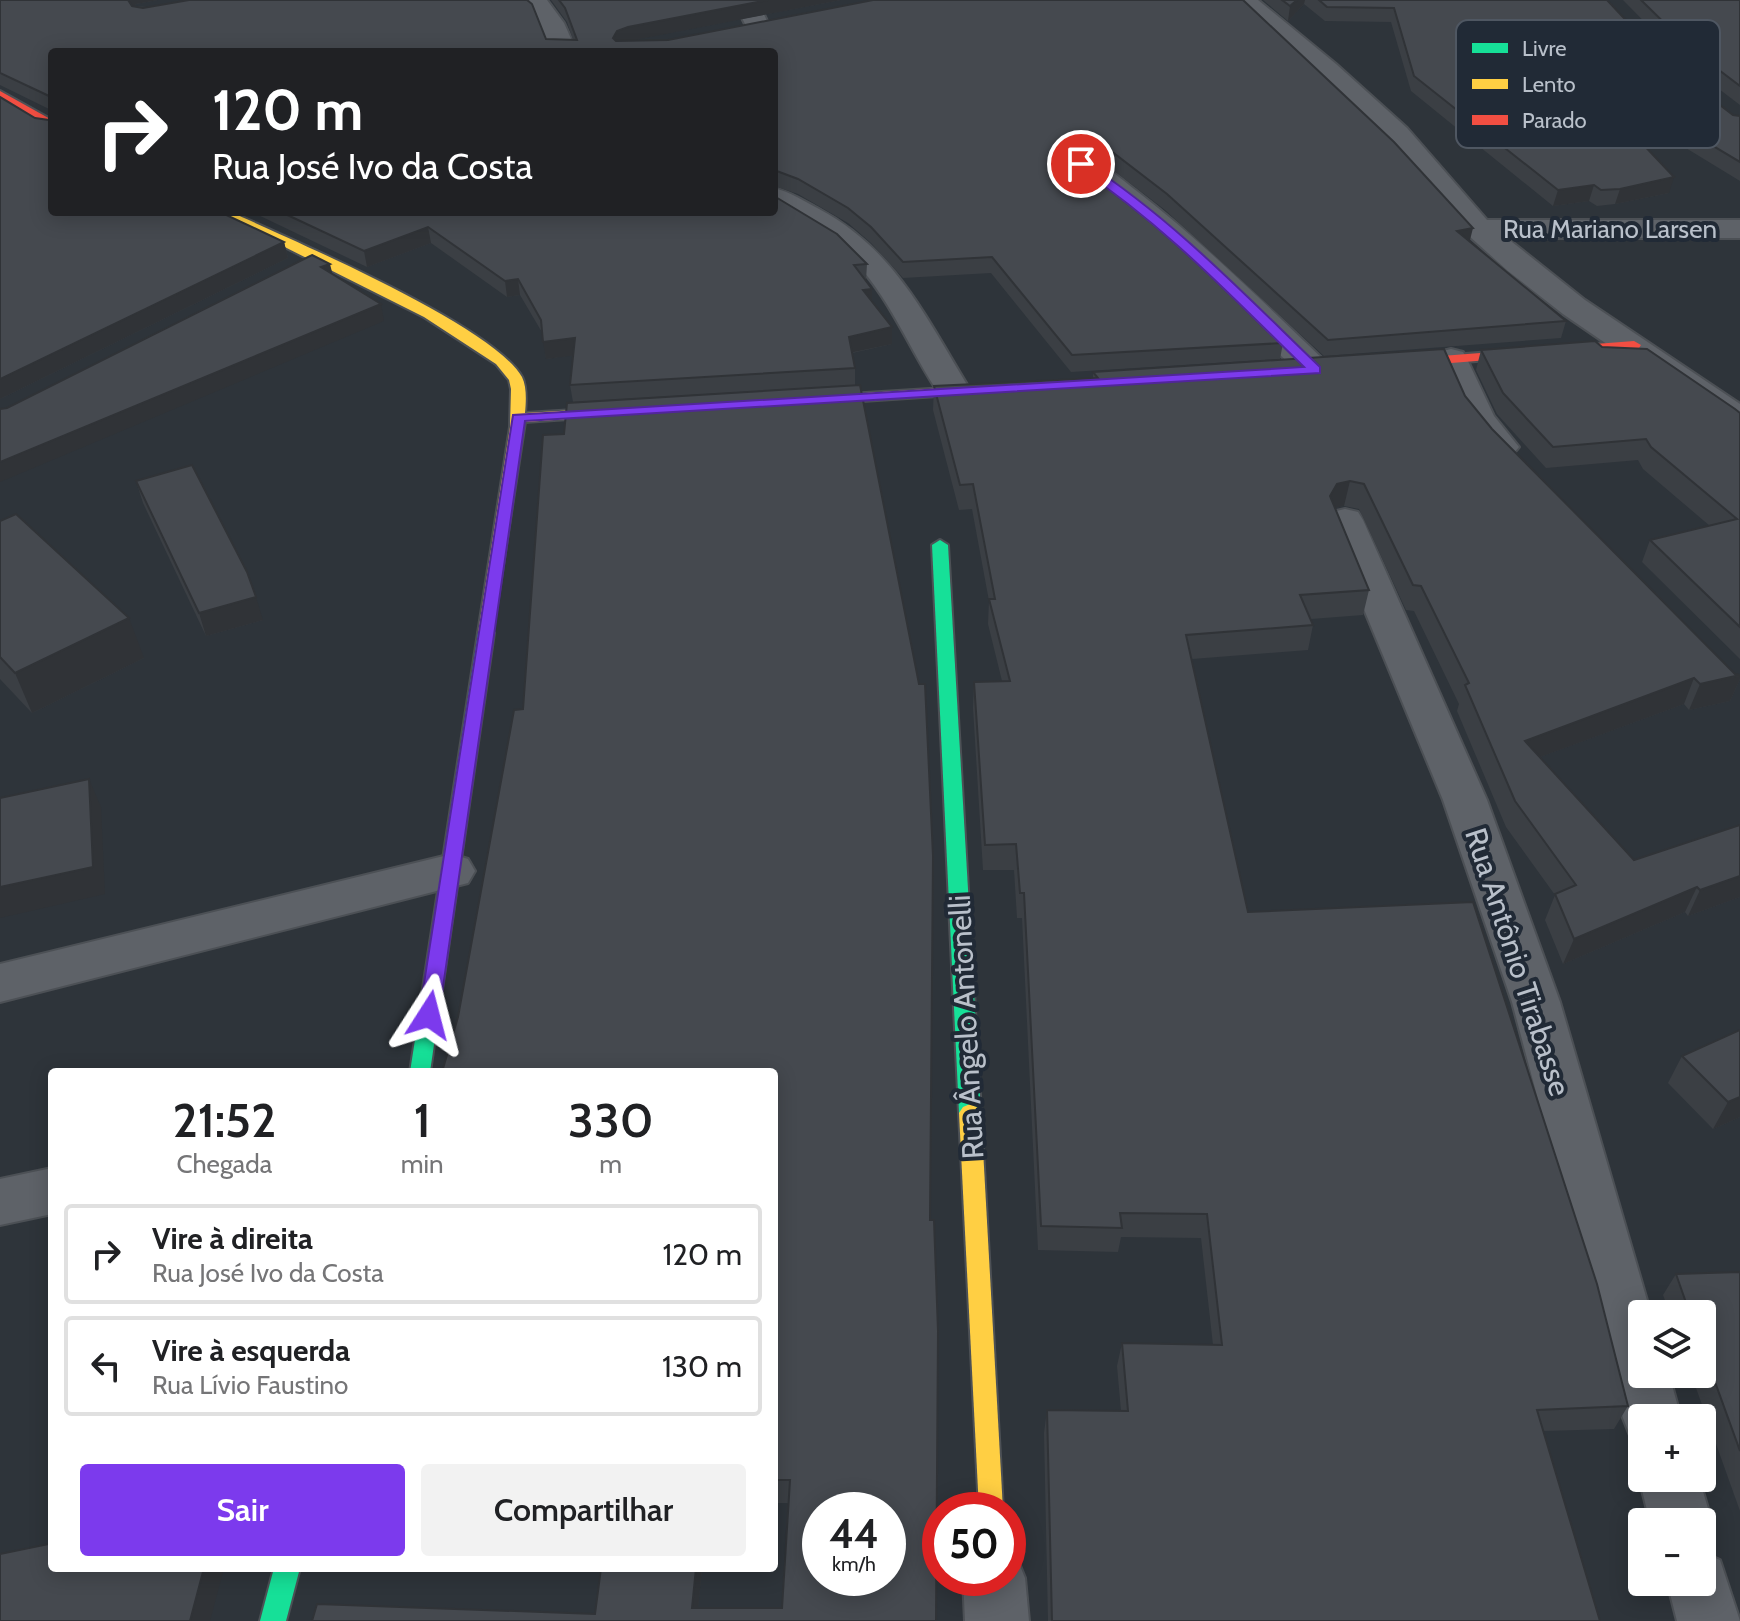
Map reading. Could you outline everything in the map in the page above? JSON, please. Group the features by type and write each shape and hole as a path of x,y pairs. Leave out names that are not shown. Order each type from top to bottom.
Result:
{"street":[{"path":"532,0 543,8 562,48"},
{"path":"745,0 758,27"},
{"path":"1243,0 1327,69 1397,134 1479,229 1574,307 1740,420"},
{"path":"727,33 786,21"},
{"path":"0,94 48,123"},
{"path":"1081,164 1166,226 1323,370"},
{"path":"778,199 819,220 859,249 887,283 954,391"},
{"path":"230,216 316,256 453,328 496,355 516,379 518,418 421,1068"},
{"name":"Rua Mariano Larsen","path":"1479,229 1740,229"},
{"path":"275,277 316,256"},
{"path":"1375,366 1634,345"},
{"path":"1451,359 1478,419 1521,468"},
{"path":"1284,372 1323,370"},
{"path":"783,402 1017,388"},
{"path":"518,418 643,410"},
{"name":"Rua Antônio Tirabasse","path":"1345,520 1465,800 1536,1002 1648,1404"},
{"name":"Rua Ângelo Antonelli","path":"940,545 990,1492"},
{"path":"0,983 452,871"},
{"path":"0,1202 48,1192"},
{"path":"273,1621 286,1572"},
{"path":"995,1596 997,1621"},
{"path":"1702,1596 1709,1621"}],"building":[{"path":"0,0 128,0 132,6 143,8 189,0 527,0 532,4 546,39 577,40 559,0 768,0 628,27 617,31 613,38 616,41 668,40 873,0 1243,0 1394,142 1473,228 1457,231 1566,321 1328,340 1167,194 1107,148 1082,138 1072,140 1066,147 1070,157 1163,228 1283,343 1072,355 992,257 903,262 871,227 848,208 798,179 778,172 778,48 48,48 48,96 0,73"},
{"path":"1282,0 1297,0 1290,6"},
{"path":"1319,0 1607,0 1626,20 1456,20 1456,109 1414,76 1394,8 1327,7"},
{"path":"1641,0 1740,0 1740,86 1720,71 1720,20 1661,20"},
{"path":"0,97 35,118 48,120 48,216 229,216 284,242 0,379"},
{"path":"1720,105 1733,115 1740,116 1740,162 1717,148 1720,148"},
{"path":"1505,148 1646,148 1674,177 1620,189 1601,190 1594,185 1558,190"},
{"path":"778,198 837,234 867,264 854,265 872,289 863,290 892,327 849,337 855,368 570,385 575,338 543,342 541,320 518,279 505,281 428,227 364,251 290,216 778,216"},
{"path":"312,255 330,264 321,267 381,304 0,462 0,409"},
{"path":"1595,341 1602,347 1647,349 1740,413 1740,627 1650,540 1737,519 1651,447 1646,439 1553,447 1503,393 1481,350"},
{"path":"1444,349 1465,396 1492,429 1735,674 1740,675 1700,684 1694,678 1525,741 1634,860 1740,825 1740,876 1700,890 1697,887 1574,939 1555,894 1576,885 1515,801 1465,685 1469,683 1421,586 1413,585 1364,484 1350,481 1337,484 1330,496 1369,590 1300,595 1313,625 1186,635 1248,912 1473,902 1597,1284 1628,1406 1537,1410 1600,1621 1052,1621 1047,1410 1128,1411 1122,1343 1222,1345 1207,1214 1120,1213 1122,1228 1041,1226 1024,893 1020,893 1016,844 985,845 974,682 1010,681 989,599 995,599 973,484 960,485 934,386 1098,378 1093,372"},
{"path":"860,385 919,684 925,684 933,856 930,1220 934,1220 938,1331 937,1492 922,1492 922,1596 936,1596 936,1621 312,1621 317,1604 595,1614 600,1572 696,1572 692,1608 782,1608 790,1480 778,1480 778,1068 443,1068 458,1017 514,710 523,709 543,435 564,434 567,403"},
{"path":"192,465 247,572 256,597 199,613 136,481"},
{"path":"16,514 129,618 15,673 0,657 0,521"},
{"path":"89,779 93,867 0,887 0,798"},
{"path":"1740,1030 1740,1097 1728,1102 1682,1056"},
{"path":"1740,1272 1740,1451 1716,1385 1716,1300 1685,1300 1676,1274"},
{"path":"48,1544 48,1572 203,1572 190,1621 0,1621 0,1554"}],"traffic: fast":[{"path":"940,545 970,1113"},
{"path":"421,1068 486,633"},
{"path":"273,1621 286,1572"}],"traffic: slow":[{"path":"230,216 429,314 501,361 516,379 519,400 517,427 486,633"},
{"path":"802,401 993,389"},
{"path":"518,418 626,411"},
{"path":"970,1113 990,1492"}],"traffic: jam":[{"path":"0,94 48,123"},
{"path":"1389,364 1634,345"}],"route":[{"path":"429,1015 518,418 1315,370 1166,226 1081,164"}]}
